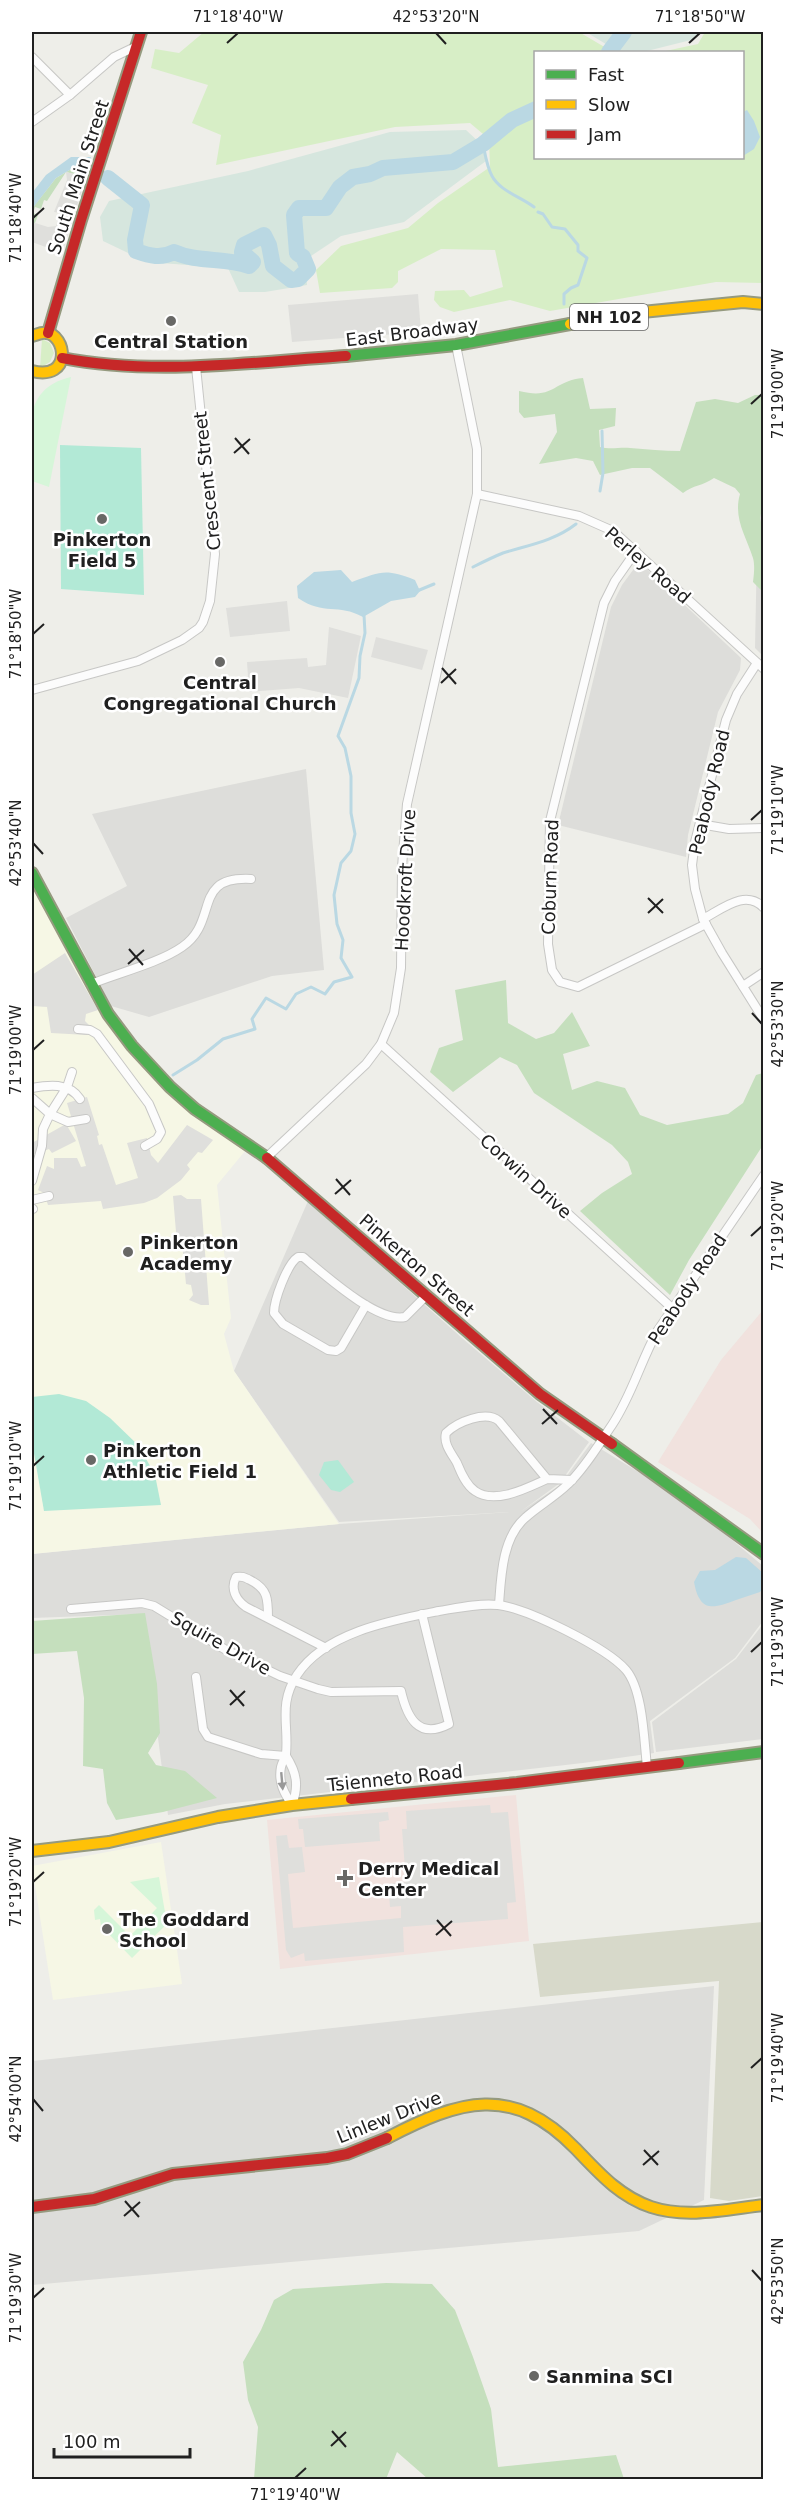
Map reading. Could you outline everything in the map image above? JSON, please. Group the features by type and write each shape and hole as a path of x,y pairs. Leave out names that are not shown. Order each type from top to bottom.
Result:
{"street":[{"name":"South Main Street","path":"48,333 141,32"},
{"path":"32,122 70,95 114,57 137,46"},
{"path":"32,57 70,95"},
{"name":"East Broadway","path":"62,358 112,365 163,368 374,355 456,345 632,313 743,302 764,304"},
{"path":"32,334 48,333 59,341 63,351 62,358 53,371 33,376"},
{"name":"Hoodkroft Drive","path":"267,1157 359,1071 381,1044 394,1013 400,985 402,867 407,804 477,494 477,449 456,345"},
{"name":"Crescent Street","path":"32,690 138,661 182,640 199,628 203,622 210,601 215,554 196,367"},
{"name":"Perley Road","path":"477,494 586,519 613,531 764,669"},
{"name":"Coburn Road","path":"636,550 615,581 604,603 554,802 549,838 550,964 560,982 578,987 744,898 756,901 764,908"},
{"name":"Peabody Road","path":"757,663 737,694 726,720 692,865 695,889 704,921 764,1020"},
{"path":"700,824 729,829 764,828"},
{"name":"Pinkerton Street","path":"32,873 91,984 120,1030 170,1087 203,1115 267,1157 540,1394 764,1554"},
{"path":"91,984 180,948 196,934 213,891 223,881 233,878 250,879"},
{"path":"742,986 764,972"},
{"path":"78,1029 90,1030 97,1034 153,1109 161,1132 157,1139 145,1146"},
{"name":"Corwin Drive","path":"381,1044 672,1308"},
{"path":"32,1181 42,1146 44,1129 50,1114 67,1087 72,1072"},
{"path":"32,1088 67,1087 80,1099"},
{"path":"32,1098 50,1114 68,1122 86,1119"},
{"name":"Peabody Road","path":"499,1605 504,1560 517,1526 572,1480 602,1439 629,1398 645,1355 672,1308 764,1175"},
{"path":"32,1200 49,1196"},
{"path":"366,1305 341,1348 336,1351 328,1350 283,1324 274,1313 291,1263 298,1257 303,1257 366,1305 387,1315 401,1318 409,1315 427,1295"},
{"path":"547,1479 494,1418 484,1416 461,1424 451,1429 446,1435 445,1441 464,1479 480,1494 492,1496 512,1493 547,1479 572,1480"},
{"path":"268,1618 268,1597 264,1588 242,1576 236,1577 233,1587 237,1599 268,1618 326,1648"},
{"name":"Squire Drive","path":"71,1610 153,1605 226,1650 280,1676 331,1692 401,1691 407,1714 413,1721 428,1728 445,1726 449,1724 422,1614"},
{"path":"292,1804 298,1788 296,1777 286,1756 285,1714 294,1680 309,1661 326,1648 367,1629 422,1614 474,1606 499,1605 527,1613 562,1629 612,1659 627,1671 632,1679 639,1705 647,1767"},
{"path":"196,1677 203,1729 208,1737 261,1754 286,1756"},
{"name":"Tsienneto Road","path":"32,1851 109,1842 218,1817 292,1804 517,1783 764,1752"},
{"path":"286,1756 280,1769 282,1791 292,1804"},
{"name":"Linlew Drive","path":"32,2207 93,2199 140,2182 187,2172 334,2157 368,2146 439,2112 484,2103 520,2109 552,2125 607,2182 635,2201 650,2207 667,2211 700,2212 764,2205"}],"shaded area":[{"path":"586,32 699,32 695,39 647,51 617,51"},
{"path":"466,130 481,144 486,161 404,222 341,236 305,260 307,285 265,292 239,292 228,268 147,262 103,241 100,217 109,201 248,171 390,132"},
{"path":"66,172 86,177 62,253 32,242 32,222 48,227 56,226 60,213 54,212 67,180"},
{"path":"418,294 421,332 292,342 288,305"},
{"path":"763,447 763,656 755,648 759,448"},
{"path":"639,562 741,658 740,670 718,712 688,835 686,857 558,825 611,607 622,585"},
{"path":"287,601 290,631 230,637 226,608"},
{"path":"329,627 361,636 348,698 299,688 249,692 247,662 307,658 308,667 326,665"},
{"path":"376,637 428,650 422,670 371,657"},
{"path":"306,769 324,970 272,976 149,1017 111,1006 66,918 127,886 92,814"},
{"name":"Pinkerton Academy","path":"32,872 99,998 158,1075 250,1145 217,1185 231,1318 224,1334 234,1371 339,1524 32,1554"},
{"path":"65,953 98,1010 86,1014 85,1021 91,1027 87,1035 51,1033 47,1007 32,1006 32,975"},
{"path":"87,1097 99,1135 97,1136 99,1145 102,1144 116,1185 138,1178 127,1143 147,1138 151,1155 158,1163 187,1125 213,1140 187,1165 190,1169 181,1180 157,1198 144,1203 103,1209 101,1201 48,1205 44,1193 38,1190 47,1166 54,1169 54,1158 77,1158 81,1167 86,1166 67,1103"},
{"path":"66,1124 76,1141 52,1153 49,1149 32,1155 32,1143"},
{"path":"181,1195 187,1199 201,1199 209,1305 201,1305 189,1300 193,1295 191,1285 186,1284 182,1242 176,1232 173,1196"},
{"path":"308,1201 462,1338 537,1402 589,1442 560,1483 520,1512 560,1485 591,1443 655,1482 724,1533 763,1566 763,1621 735,1658 650,1721 654,1753 225,1804 168,1815 142,1614 32,1618 32,1554 339,1524 511,1512 339,1522 234,1371"},
{"path":"763,1310 763,1533 750,1519 658,1462 721,1360"},
{"path":"763,1624 763,1739 656,1752 652,1722 736,1659"},
{"path":"516,1795 529,1941 280,1969 267,1820"},
{"path":"490,1805 491,1813 508,1812 516,1902 507,1903 508,1919 403,1927 404,1952 305,1961 304,1953 291,1958 286,1950 276,1836 287,1835 289,1848 302,1847 305,1872 288,1874 293,1928 401,1918 401,1906 390,1907 388,1884 406,1882 402,1829 407,1829 406,1811"},
{"path":"388,1812 389,1820 379,1822 380,1841 305,1847 303,1829 299,1829 298,1819"},
{"name":"The Goddard School","path":"161,1842 182,1984 53,2000 32,1866"},
{"path":"763,1922 763,2196 729,2201 710,2198 719,1981 540,1997 533,1944"},
{"path":"714,1986 704,2200 639,2231 32,2285 33,2061"}],"green space":[{"path":"204,32 579,32 611,51 534,51 534,159 744,159 744,51 666,51 698,44 705,32 763,32 763,283 716,282 550,311 510,300 454,312 440,307 434,300 435,291 464,290 470,297 503,287 495,250 441,249 398,271 398,282 392,288 320,293 316,270 341,246 408,228 438,203 490,167 489,139 470,123 395,127 216,165 221,135 192,123 208,85 151,68 155,49 179,53"},
{"path":"78,165 88,169 86,177 66,172"},
{"path":"66,172 47,201 44,200 41,209 35,207 33,213 38,215 32,225 32,209 56,178"},
{"path":"42,339 50,343 54,353 50,362 40,368"},
{"path":"71,377 49,487 32,481 31,418 42,392 54,383"},
{"path":"583,378 590,409 616,408 615,426 599,430 600,447 608,448 680,451 696,402 715,399 738,403 755,395 763,395 764,499 760,518 763,530 763,592 753,582 754,561 741,527 738,511 740,494 735,488 714,478 683,493 650,468 632,468 600,475 593,461 576,458 539,464 557,432 555,414 524,418 519,412 519,391 547,392 565,383"},
{"name":"Pinkerton Field 5","path":"60,445 141,448 144,595 61,589"},
{"path":"506,980 508,1023 536,1039 554,1033 572,1012 590,1046 563,1054 572,1090 597,1081 625,1088 640,1115 667,1125 728,1114 743,1103 756,1075 763,1073 763,1145 689,1260 670,1295 580,1211 602,1193 632,1174 628,1162 612,1145 534,1093 517,1065 500,1057 453,1092 430,1072 439,1048 463,1040 455,990"},
{"name":"Pinkerton Athletic Field 1","path":"59,1394 86,1401 110,1418 139,1446 155,1475 161,1505 44,1511 32,1442 32,1397"},
{"path":"338,1460 354,1482 340,1492 331,1490 319,1475 324,1462"},
{"path":"145,1613 157,1684 160,1733 148,1753 156,1765 185,1771 217,1798 163,1812 116,1820 107,1803 103,1769 83,1766 84,1698 77,1651 32,1654 32,1621"},
{"path":"159,1877 167,1924 144,1946 132,1934 157,1908 130,1882"},
{"path":"99,1905 142,1948 132,1958 101,1926 100,1919 95,1920 94,1910"},
{"path":"386,2283 432,2284 455,2310 491,2409 498,2467 616,2455 624,2479 428,2479 397,2452 386,2479 254,2479 258,2427 248,2400 243,2362 274,2300 293,2289"}],"water":[{"path":"534,109 534,117 512,124 486,144 480,138 503,118"},
{"path":"747,110 754,121 760,137 754,149 744,155 744,112"},
{"path":"71,157 91,157 88,169 78,165 56,178 32,209 32,193 46,175"},
{"path":"341,570 352,582 377,574 396,574 415,580 420,591 415,597 391,601 363,617 346,611 316,607 298,598 297,586 314,572"},
{"path":"736,1557 746,1558 763,1573 763,1588 760,1592 721,1605 704,1604 694,1582 700,1571 715,1570"}],"waterway":[{"path":"610,51 624,32"},
{"path":"108,178 142,205 135,240 136,251 155,256 174,252 192,258 249,266 253,262 242,252 244,245 264,235 269,245 273,266 291,280 298,279 308,269 303,257 297,253 294,215 299,208 326,208 340,187 353,177 370,174 383,168 453,162 483,144 512,120 534,110"},
{"path":"483,144 489,169 496,181 505,190 534,207"},
{"path":"538,212 543,214 552,227 565,229 578,245 578,251 587,258 578,285 564,294 564,304"},
{"path":"600,491 603,473 602,431"},
{"path":"473,567 503,553 550,539 576,524"},
{"path":"417,591 434,584"},
{"path":"173,1075 197,1060 223,1039 255,1029 252,1019 266,998 286,1009 296,994 311,987 325,994 334,982 352,977 341,958 343,940 337,924 334,895 341,863 351,851 355,834 351,813 351,776 345,748 338,736 359,678 360,656 365,633 364,615"}],"traffic: fast":[{"path":"346,356 456,345 570,324"},
{"path":"32,873 108,1014 132,1046 170,1087 195,1109 267,1158"},
{"path":"612,1444 764,1554"},
{"path":"679,1763 764,1752"}],"traffic: slow":[{"path":"570,324 632,313 743,302 764,304"},
{"path":"32,336 41,333 53,335 58,341 62,356 60,364 54,369 45,372 32,371"},
{"path":"32,1851 109,1842 218,1817 292,1805 351,1799"},
{"path":"387,2138 438,2114 462,2107 485,2104 507,2106 530,2114 552,2128 610,2183 629,2197 651,2207 665,2211 693,2213 764,2205"}],"traffic: jam":[{"path":"48,333 81,220 141,32"},
{"path":"62,358 132,366 168,367 346,356"},
{"path":"267,1158 540,1394 612,1444"},
{"path":"351,1799 517,1783 679,1763"},
{"path":"32,2207 94,2199 173,2174 327,2158 347,2154 387,2138"}],"place":[{"name":"Central Station","path":"171,321"},
{"name":"Pinkerton Field 5","path":"102,519"},
{"name":"Central Congregational Church","path":"220,662"},
{"name":"Pinkerton Academy","path":"128,1252"},
{"name":"Pinkerton Athletic Field 1","path":"91,1460"},
{"name":"Derry Medical Center","path":"345,1878"},
{"name":"The Goddard School","path":"107,1929"},
{"name":"Sanmina SCI","path":"534,2376"}]}
